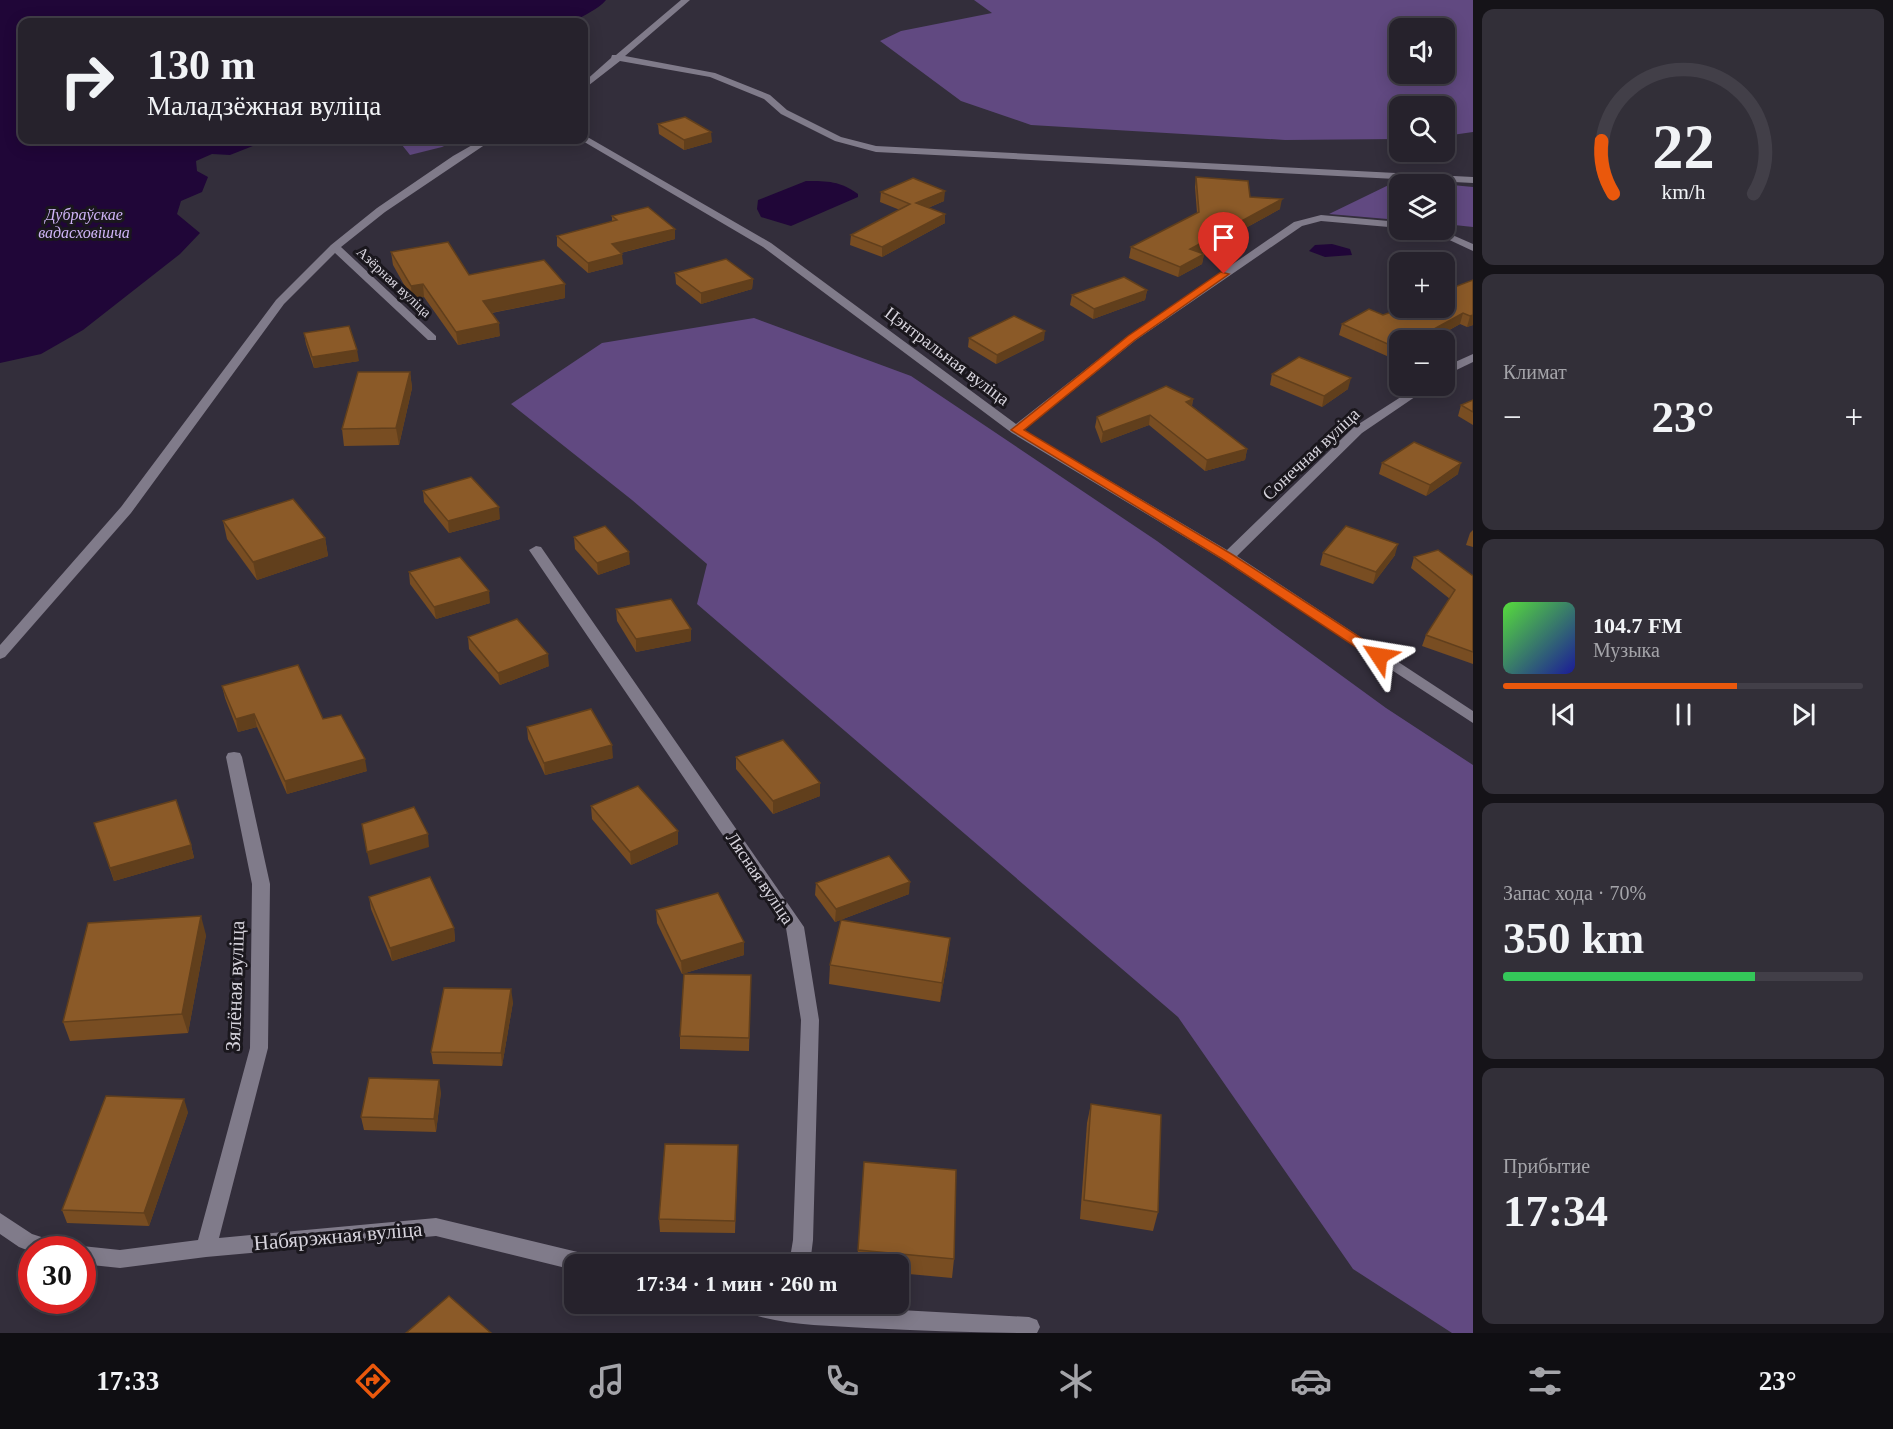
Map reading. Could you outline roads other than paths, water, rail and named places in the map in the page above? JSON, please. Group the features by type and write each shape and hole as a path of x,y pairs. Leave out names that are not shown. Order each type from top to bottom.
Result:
{"street":[{"path":"588,82 615,57 686,0"},
{"path":"615,57 712,75 767,98 784,112 838,140 876,149 1473,180"},
{"name":"Цэнтральная вуліца","path":"588,140 767,245 1017,430 1228,557 1473,718"},
{"path":"0,654 126,510 280,302 335,247 391,203 480,144"},
{"path":"1017,430 1132,338 1298,224 1321,218 1389,224"},
{"path":"1455,240 1473,248"},
{"name":"Азёрная вуліца","path":"335,247 432,338"},
{"path":"1455,366 1473,358"},
{"name":"Сонечная вуліца","path":"1228,557 1358,430 1410,396"},
{"name":"Лясная вуліца","path":"536,550 795,927 810,1020 801,1254"},
{"name":"Зялёная вуліца","path":"206,1248 259,1048 261,884 234,757"},
{"path":"0,1222 19,1236"},
{"name":"Набярэжная вуліца","path":"96,1256 120,1259 206,1248 436,1227 564,1258"},
{"path":"860,1314 1029,1327"}],"water":[{"name":"Дубраўскае вадасховішча","path":"0,0 606,0 581,18 18,18 18,144 258,144 230,155 212,154 196,161 197,171 208,177 202,192 181,201 177,214 200,233 180,254 83,330 41,354 0,363"},
{"path":"806,181 839,184 858,194 858,197 791,226 761,217 757,209 758,200"},
{"path":"1332,244 1350,249 1352,255 1325,257 1309,251 1315,245"}]}
